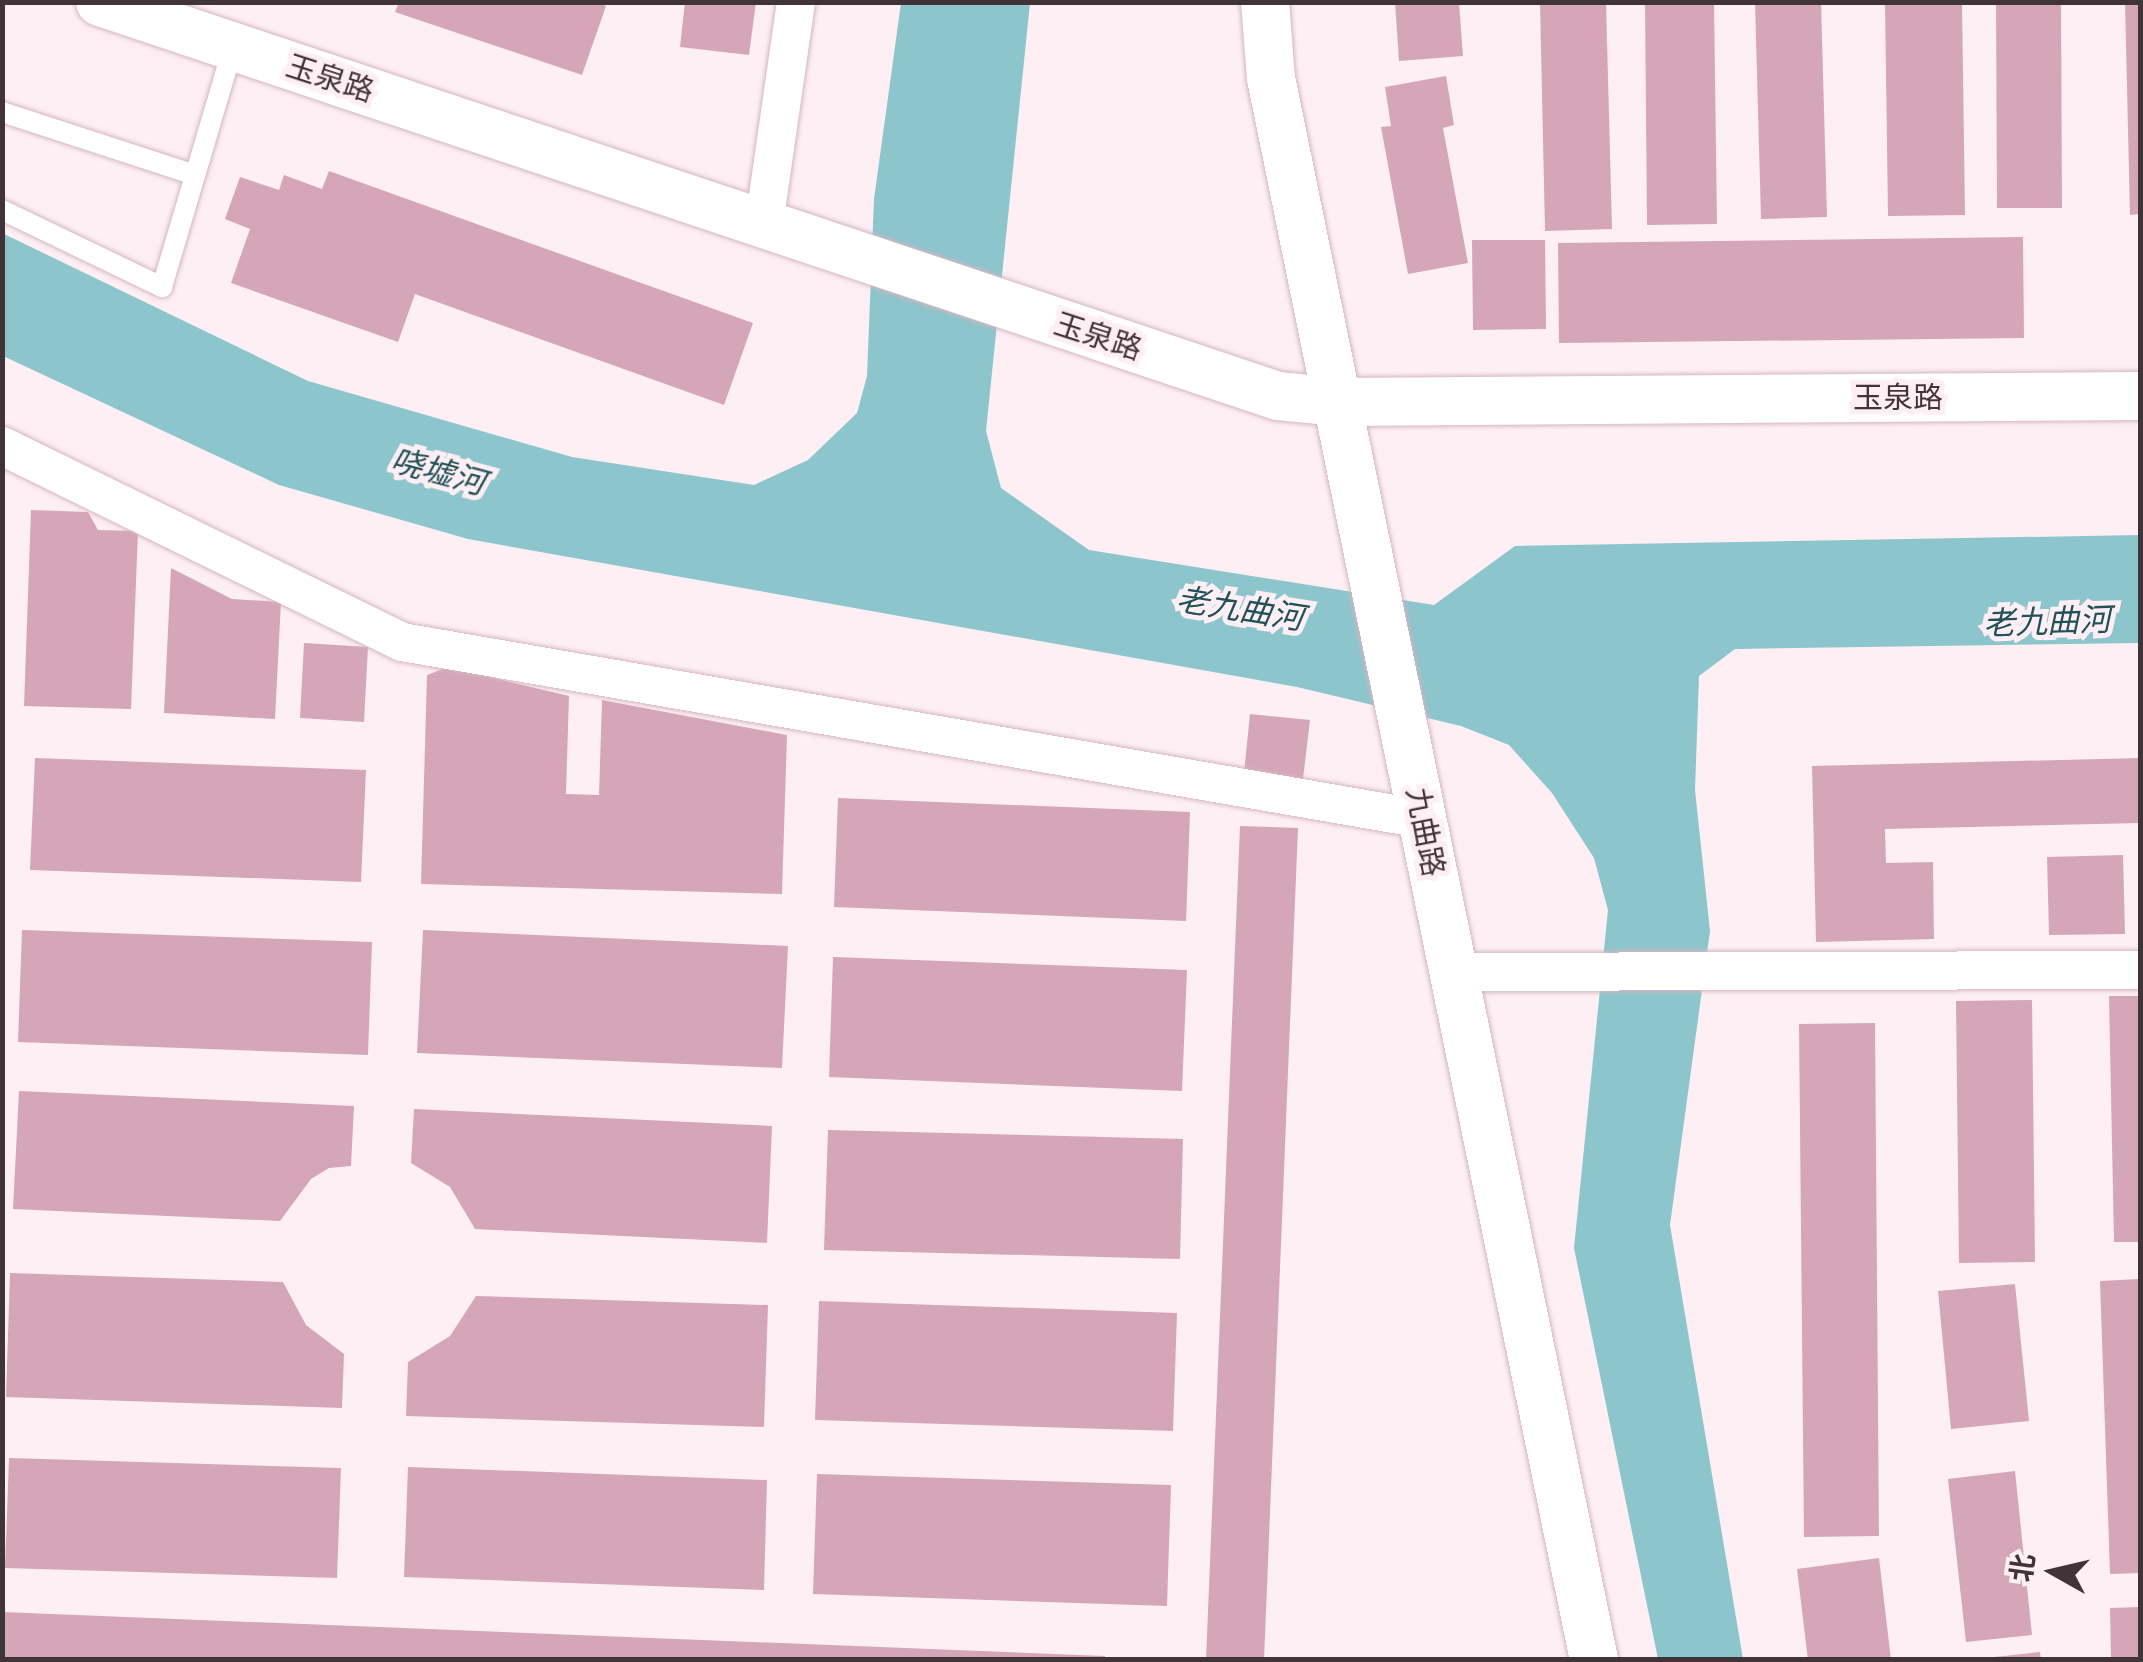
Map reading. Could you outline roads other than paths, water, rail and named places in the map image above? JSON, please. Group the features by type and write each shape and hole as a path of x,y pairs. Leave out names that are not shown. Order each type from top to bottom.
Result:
{"street":[{"name":"玉泉路","path":"100,2 1278,396 1338,402 2140,396"},
{"path":"764,224 796,2"},
{"name":"九曲路","path":"1265,2 1271,78 1594,1660"},
{"path":"2,446 402,642 1422,819"},
{"path":"1454,972 1754,975 2140,970"}],"lane":[{"path":"2,210 162,287 232,47"},
{"path":"2,112 194,176"}],"water":[{"path":"901,3 1030,3 986,431 1001,488 1089,550 1434,605 1515,546 2140,535 2140,643 1735,649 1699,676 1695,790 1710,931 1670,1225 1743,1659 1658,1659 1574,1248 1608,910 1594,858 1552,793 1509,745 1461,726 1297,687 468,539 279,485 3,356 2,233 308,381 572,457 754,485 808,460 857,413 867,376 874,199"}],"water label":[{"name":"哓墟河","path":"438,472"},
{"name":"老九曲河","path":"1240,609"},
{"name":"老九曲河","path":"2047,622"}]}
